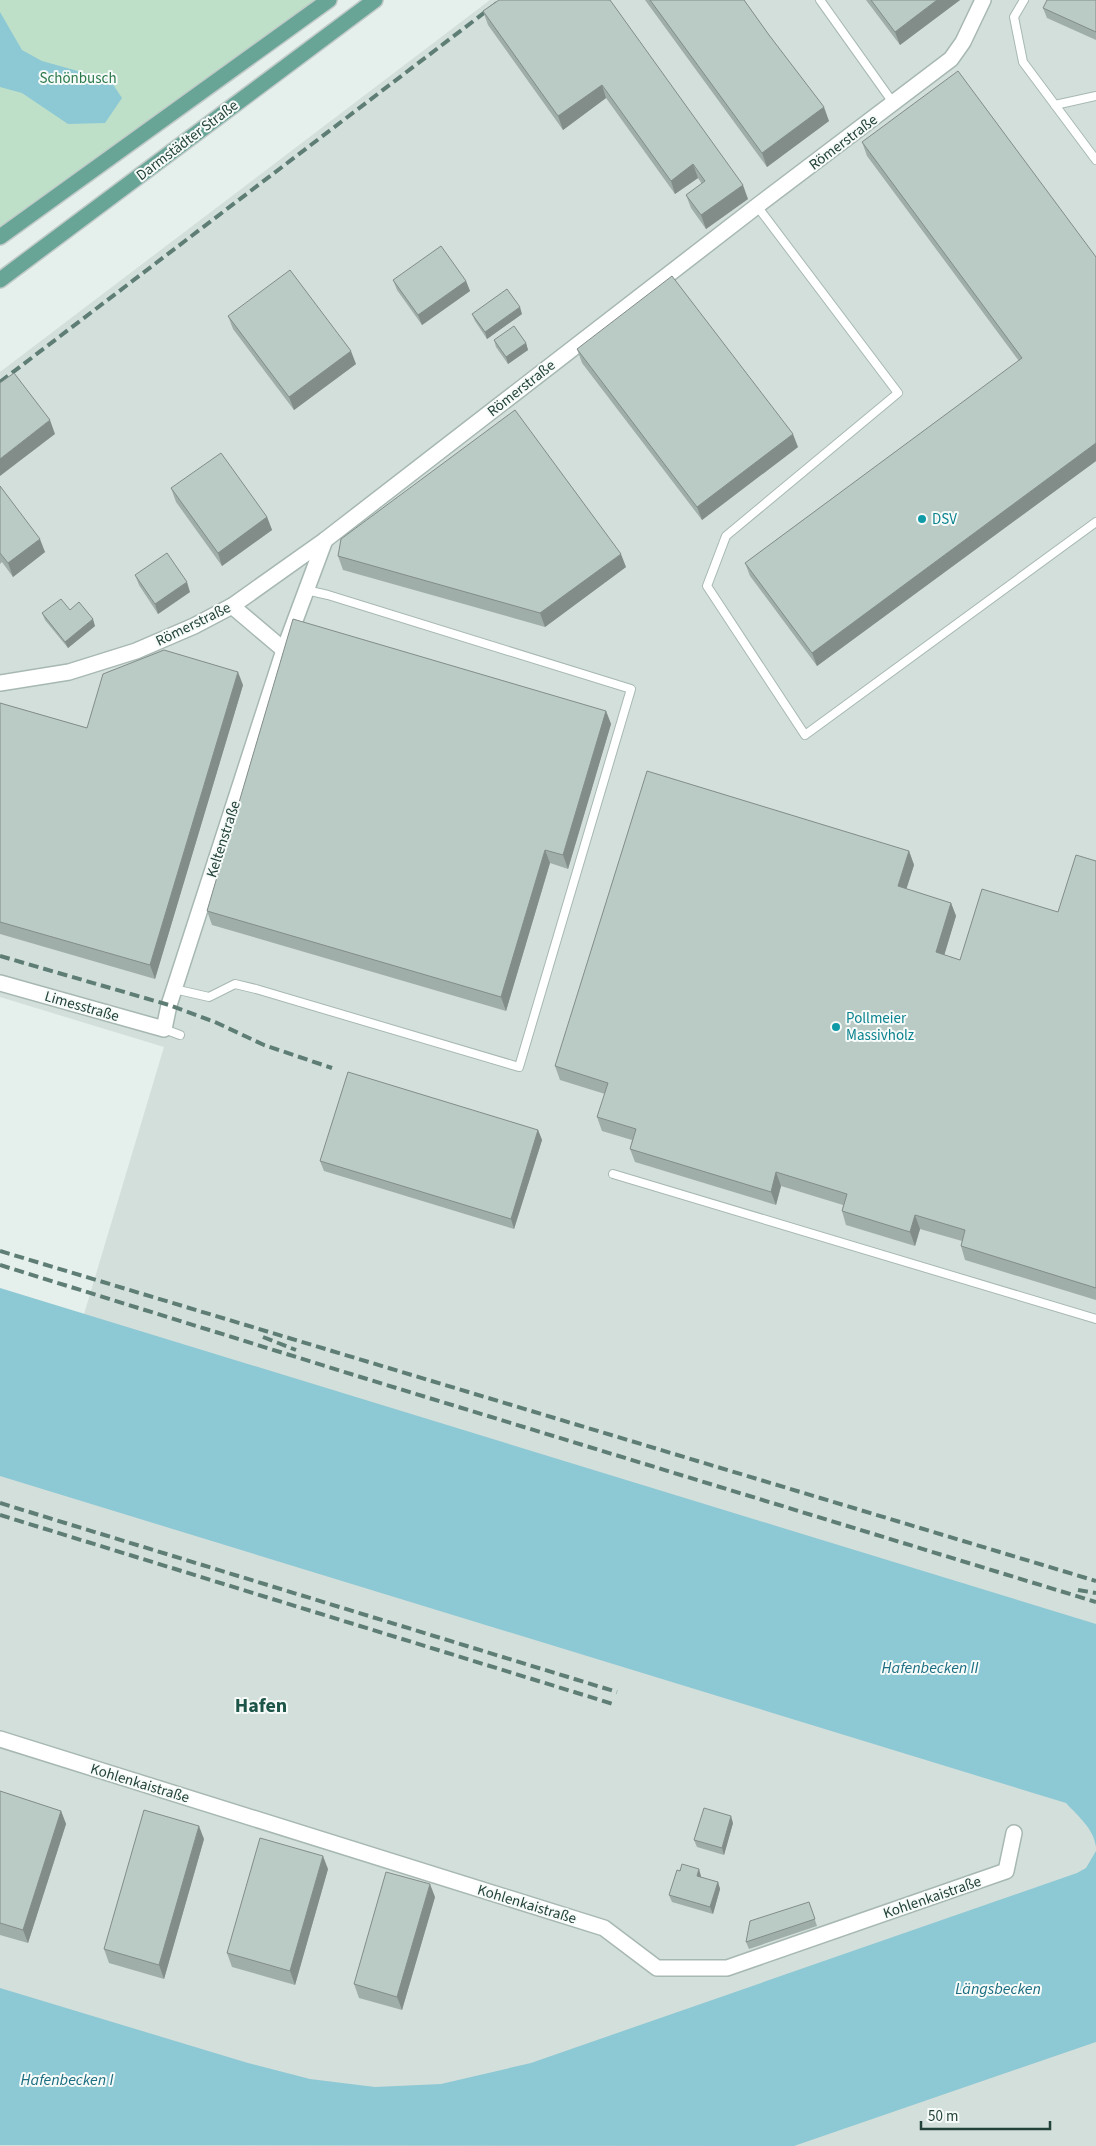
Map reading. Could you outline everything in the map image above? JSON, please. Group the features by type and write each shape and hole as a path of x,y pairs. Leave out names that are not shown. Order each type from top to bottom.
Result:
{"main road":[{"name":"Darmstädter Straße","path":"0,237 329,0"},
{"name":"Darmstädter Straße","path":"0,280 374,0"}],"street":[{"name":"Römerstraße","path":"0,683 70,672 136,651 194,626 232,606 325,540 757,206 951,59 963,42 983,0"},
{"name":"Keltenstraße","path":"164,1029 174,989 284,650 325,540"},
{"path":"232,606 284,650"},
{"name":"Limesstraße","path":"0,983 164,1029"},
{"name":"Kohlenkaistraße","path":"0,1739 604,1928 657,1968 727,1968 1006,1871 1014,1833"}],"lane":[{"path":"820,0 894,104"},
{"path":"1024,0 1014,17 1023,62 1096,160"},
{"path":"1055,105 1096,96"},
{"path":"757,206 898,393 726,536 707,586 805,735 1096,522"},
{"path":"174,989 209,997 235,984 519,1067 631,689 328,595 306,590"},
{"path":"164,1029 180,1035"},
{"path":"612,1174 1096,1319"}],"shaded area":[{"path":"490,0 1096,0 1096,2146 0,2146 0,1353 67,1371 164,1047 0,997 0,372"}],"green space":[{"name":"Schönbusch","path":"0,0 318,0 0,229"}],"water":[{"path":"0,12 22,50 42,61 110,80 122,98 105,123 68,124 22,93 0,87"},
{"name":"Hafenbecken II","path":"0,1288 1096,1624 1096,1847 1095,1840 1089,1829 1066,1803 0,1476"},
{"name":"Längsbecken","path":"1096,1851 1096,2042 794,2146 0,2145 0,1988 248,2063 310,2079 375,2087 441,2084 531,2063 1077,1873 1086,1868"}],"building":[{"path":"499,0 610,0 743,185 701,215 686,195 705,181 693,164 671,181 602,85 558,116 483,11"},
{"path":"650,0 744,0 824,107 762,153"},
{"path":"871,0 937,0 895,32"},
{"path":"1047,0 1096,0 1096,32 1043,8"},
{"path":"958,71 1096,257 1096,443 812,653 745,563 1022,358 862,142"},
{"path":"441,246 466,281 418,315 393,280"},
{"path":"290,270 351,351 289,397 228,316"},
{"path":"672,276 793,434 697,507 577,349"},
{"path":"507,289 520,307 485,332 472,314"},
{"path":"514,326 526,343 506,357 494,340"},
{"path":"14,373 50,420 0,459 0,383"},
{"path":"515,410 621,554 540,613 338,556 341,539"},
{"path":"221,453 267,517 218,553 171,488"},
{"path":"0,486 40,539 8,563 0,553"},
{"path":"167,553 187,582 155,604 135,575"},
{"path":"61,599 70,610 79,602 93,619 65,642 42,613"},
{"path":"293,619 606,711 563,855 545,850 501,997 207,911"},
{"path":"164,650 238,672 150,965 0,922 0,703 87,728 103,674"},
{"name":"Pollmeier Massivholz","path":"647,771 909,851 898,886 951,903 936,952 960,960 982,889 1058,912 1076,855 1096,861 1096,1288 961,1246 965,1230 915,1215 910,1232 842,1211 847,1194 776,1172 771,1192 630,1149 636,1129 597,1117 608,1083 555,1066"},
{"path":"348,1072 538,1130 511,1219 320,1161"},
{"path":"0,1791 61,1811 23,1930 0,1923"},
{"path":"704,1808 731,1816 722,1848 694,1840"},
{"path":"144,1810 199,1826 159,1965 104,1949"},
{"path":"260,1838 323,1856 290,1971 227,1953"},
{"path":"682,1864 699,1869 697,1876 718,1882 710,1907 669,1895 677,1870 680,1871"},
{"path":"386,1872 430,1884 397,1997 354,1984"},
{"path":"809,1902 815,1919 746,1942 750,1921"}],"railway":[{"path":"0,382 501,0"},
{"path":"0,956 169,1005 215,1022 264,1045 332,1068"},
{"path":"0,1251 1096,1581"},
{"path":"0,1265 1096,1602"},
{"path":"263,1337 296,1350"},
{"path":"0,1503 617,1692"},
{"path":"0,1515 613,1704"},
{"path":"1078,1590 1096,1593"}],"place":[{"name":"DSV","path":"922,519"},
{"name":"Pollmeier Massivholz","path":"836,1027"}],"district":[{"name":"Hafen","path":"261,1705"}],"water label":[{"name":"Hafenbecken I","path":"67,2079"}]}
